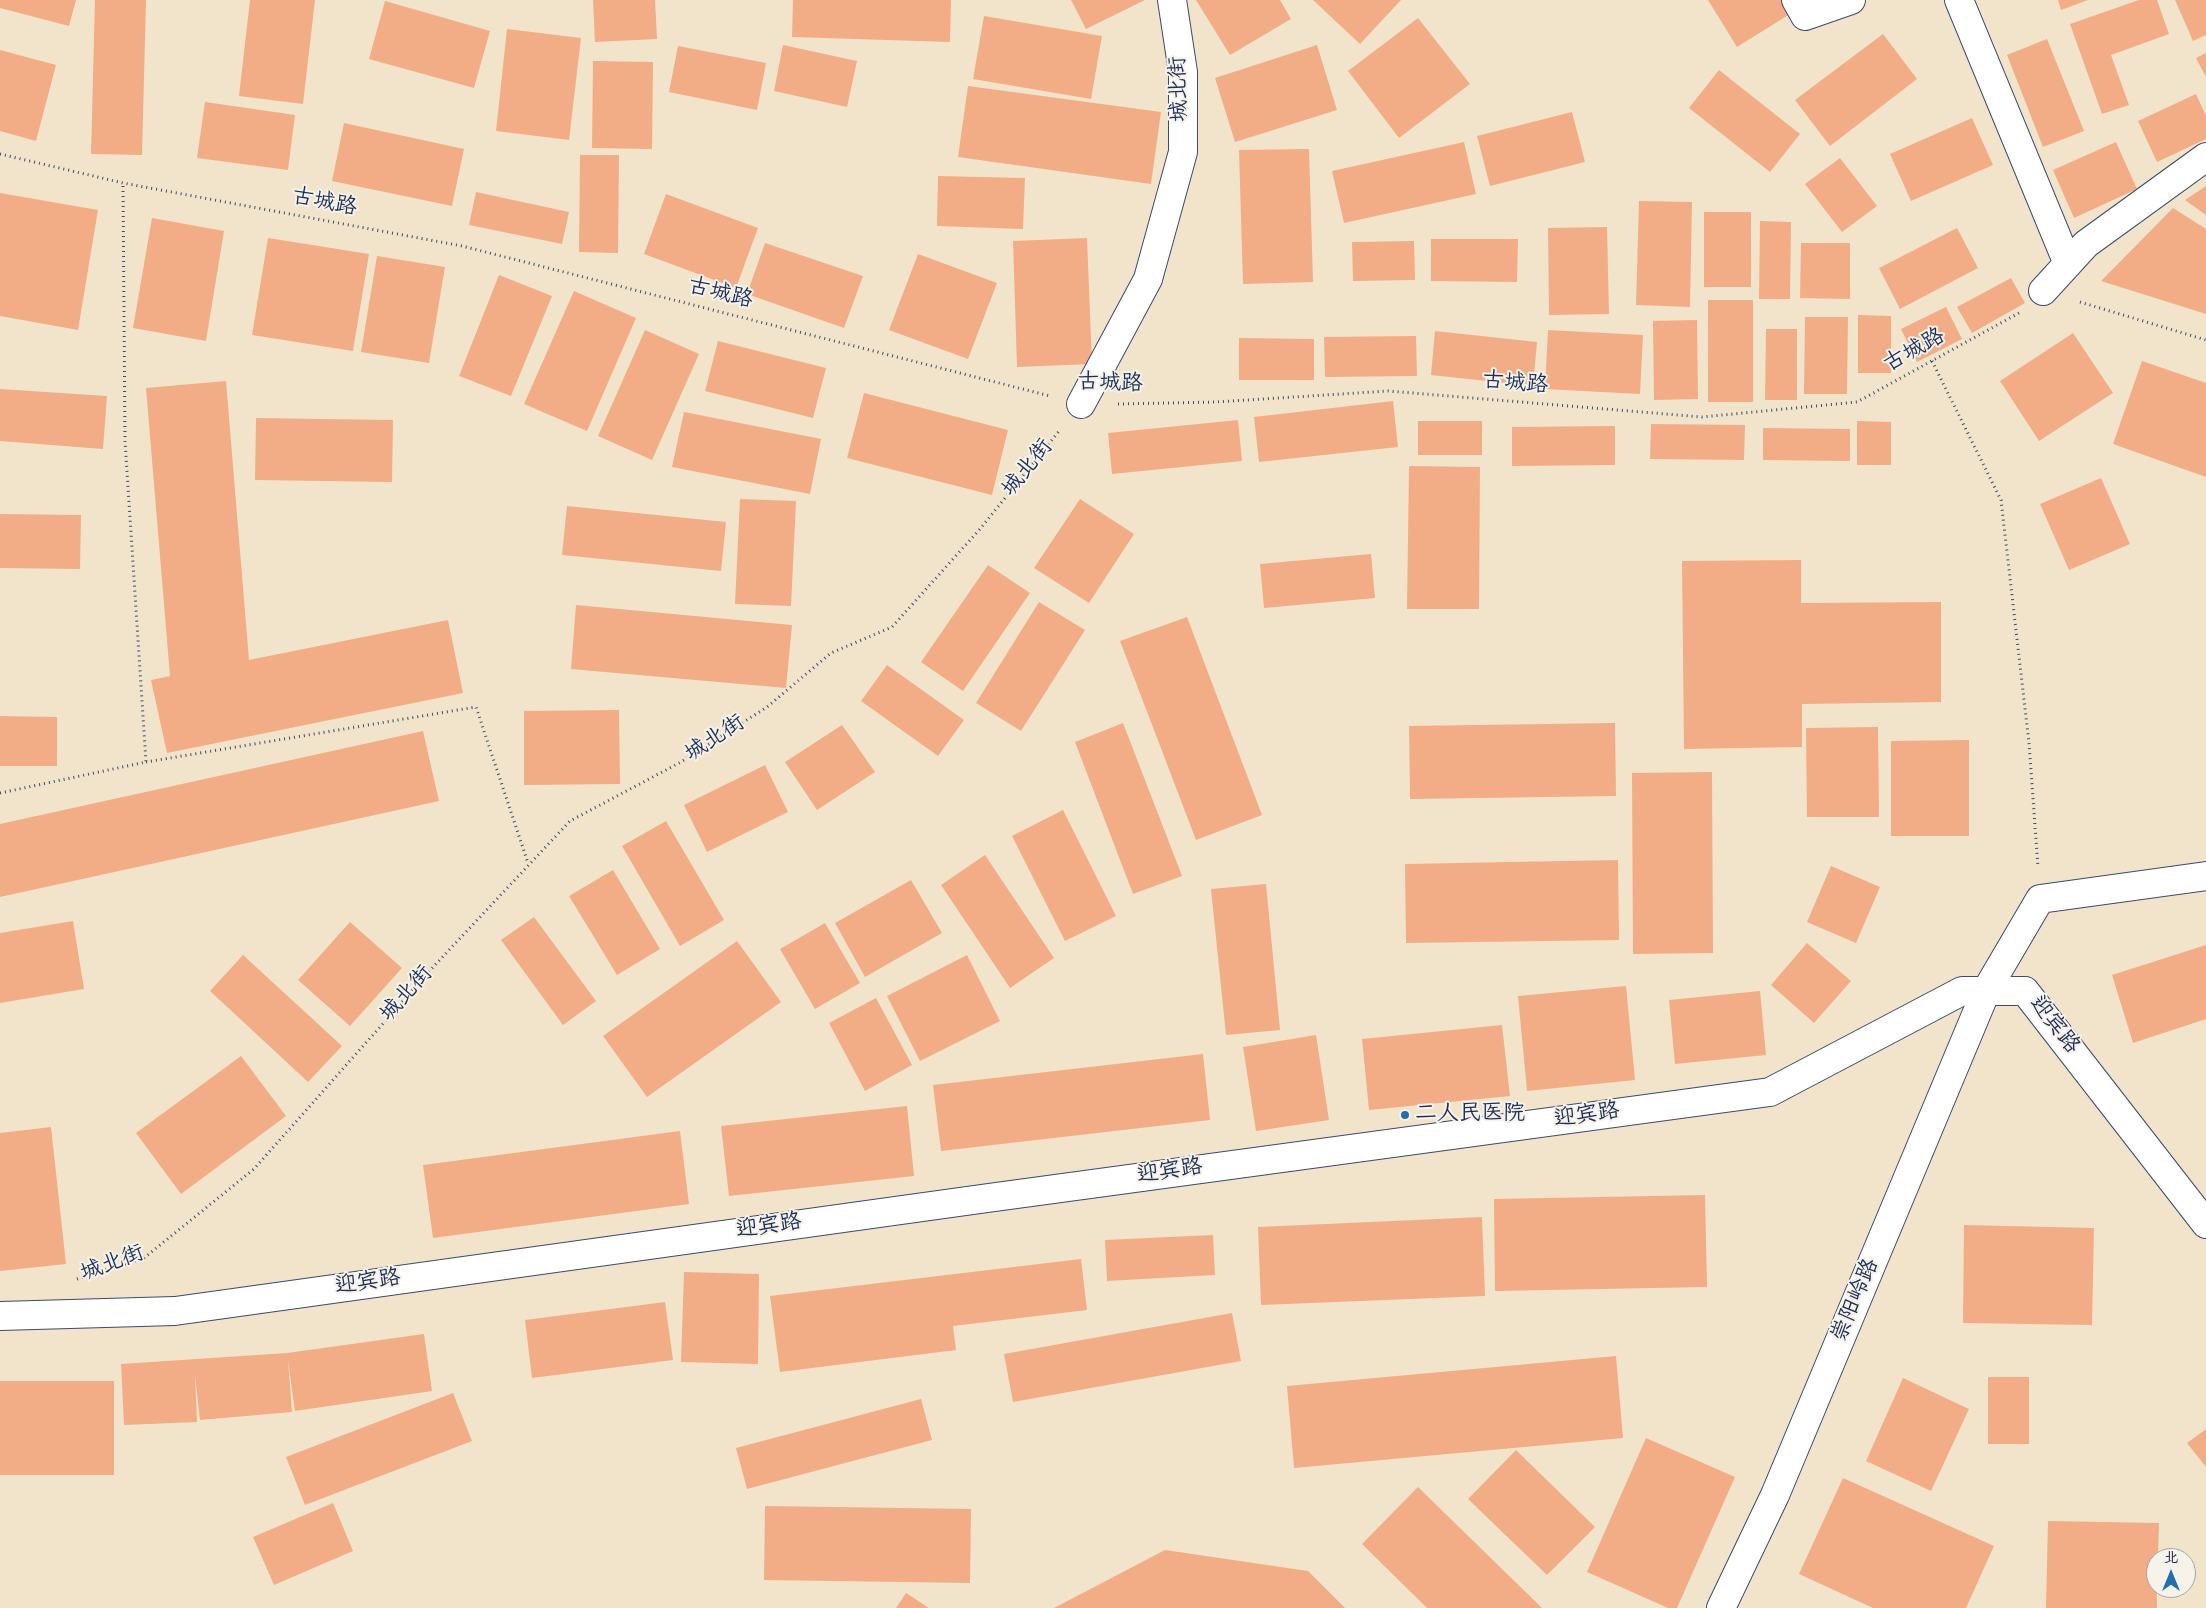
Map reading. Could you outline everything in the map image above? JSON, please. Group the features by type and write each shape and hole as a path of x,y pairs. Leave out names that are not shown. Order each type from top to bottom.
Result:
{"street":[{"name":"城北街","path":"1081,404 1148,280 1183,152 1183,72 1172,0"},
{"path":"1796,0 1805,16 1851,0"},
{"path":"1959,0 2068,264"},
{"path":"2044,291 2086,244 2206,157"},
{"path":"2040,899 2206,876"},
{"name":"崇阳岭路","path":"1721,1608 1776,1495 1986,991 2040,899"},
{"name":"迎宾路","path":"0,1316 176,1311 998,1196 1770,1092 1962,991 2025,991 2206,1224"}],"path":[{"name":"古城路","path":"0,154 123,183 462,246 1081,404 1216,402 1388,391 1702,416 1857,402 2026,310 2044,291"},
{"path":"123,183 126,441 146,762"},
{"path":"2044,291 2206,340"},
{"path":"1932,361 2001,500 2029,743 2040,899"},
{"name":"城北街","path":"72,1280 144,1258 254,1168 528,864 570,821 681,762 767,707 831,653 892,627 980,529 1081,404"},
{"path":"0,793 146,762 476,707 528,864"}],"building":[{"path":"0,0 76,0 69,26 0,8"},
{"path":"95,0 146,0 142,155 91,154"},
{"path":"250,0 315,0 303,104 239,96"},
{"path":"593,0 655,0 657,39 595,42"},
{"path":"793,0 951,0 950,42 792,37"},
{"path":"1071,0 1145,0 1086,29"},
{"path":"1196,0 1280,0 1291,19 1230,55"},
{"path":"1313,0 1401,0 1360,44"},
{"path":"1708,0 1782,0 1790,14 1737,47"},
{"path":"2058,0 2088,0 2061,10"},
{"path":"2139,0 2157,0 2169,34 2111,55 2129,105 2102,114 2070,24"},
{"path":"2175,0 2206,0 2206,35 2193,41"},
{"path":"385,1 490,31 474,88 369,59"},
{"path":"984,16 1102,36 1091,99 973,79"},
{"path":"1418,18 1470,84 1399,138 1348,71"},
{"path":"507,29 581,38 569,140 496,131"},
{"path":"1883,34 1917,79 1830,146 1795,100"},
{"path":"2047,39 2084,131 2043,147 2007,55"},
{"path":"783,45 857,61 847,107 774,91"},
{"path":"1317,45 1337,110 1235,142 1215,78"},
{"path":"678,46 766,63 757,110 669,92"},
{"path":"0,50 56,65 36,141 0,131"},
{"path":"2206,53 2206,77 2196,58"},
{"path":"593,61 653,62 652,149 592,148"},
{"path":"1719,70 1800,134 1770,172 1689,108"},
{"path":"968,86 1161,112 1151,184 958,157"},
{"path":"2196,94 2206,116 2206,139 2157,162 2138,121"},
{"path":"205,102 295,115 288,170 197,158"},
{"path":"1572,112 1585,162 1490,186 1477,136"},
{"path":"1972,118 1993,165 1911,201 1890,154"},
{"path":"344,123 464,149 452,206 332,181"},
{"path":"1464,142 1476,194 1344,223 1332,171"},
{"path":"2116,142 2137,189 2074,218 2053,170"},
{"path":"1309,149 1313,282 1243,284 1239,150"},
{"path":"580,155 619,155 618,253 579,252"},
{"path":"1840,158 1877,206 1842,232 1805,184"},
{"path":"938,176 1025,178 1023,229 937,226"},
{"path":"2206,186 2206,215 2185,200"},
{"path":"476,192 569,212 562,244 469,225"},
{"path":"0,193 98,210 78,330 0,316"},
{"path":"666,194 758,228 736,288 644,254"},
{"path":"1639,201 1692,202 1690,307 1636,305"},
{"path":"2173,208 2206,229 2206,314 2101,281"},
{"path":"1704,212 1751,212 1751,287 1704,287"},
{"path":"152,218 224,231 206,341 133,328"},
{"path":"1760,221 1791,222 1790,299 1759,299"},
{"path":"1607,227 1609,314 1549,315 1548,228"},
{"path":"1957,228 1978,268 1900,309 1879,268"},
{"path":"268,238 369,254 353,351 252,335"},
{"path":"1087,238 1092,364 1017,367 1013,241"},
{"path":"1431,239 1518,239 1517,282 1431,281"},
{"path":"1414,241 1415,280 1353,281 1352,242"},
{"path":"765,243 863,276 844,328 747,294"},
{"path":"1801,243 1850,243 1850,299 1800,298"},
{"path":"918,254 997,283 968,359 889,330"},
{"path":"377,256 445,267 429,363 361,352"},
{"path":"499,275 552,296 511,396 459,376"},
{"path":"2011,278 2025,303 1972,333 1957,307"},
{"path":"574,291 636,318 587,431 524,404"},
{"path":"1708,300 1753,300 1753,402 1708,402"},
{"path":"1946,307 1962,339 1917,362 1901,329"},
{"path":"1858,315 1891,316 1891,373 1858,373"},
{"path":"1805,317 1848,317 1847,394 1804,394"},
{"path":"1697,320 1698,399 1654,400 1653,321"},
{"path":"1766,329 1797,329 1797,400 1765,400"},
{"path":"645,330 699,354 652,460 598,436"},
{"path":"1548,330 1643,335 1640,394 1545,389"},
{"path":"1435,331 1537,342 1533,386 1431,375"},
{"path":"2073,333 2113,393 2039,441 2000,381"},
{"path":"1416,336 1417,376 1325,377 1324,337"},
{"path":"1239,338 1314,339 1314,380 1239,380"},
{"path":"718,341 826,368 813,418 705,391"},
{"path":"2142,361 2206,383 2206,477 2113,444"},
{"path":"226,381 249,660 448,620 463,693 167,753 151,680 170,676 146,388"},
{"path":"0,389 107,396 103,449 0,441"},
{"path":"864,393 1008,430 992,495 847,458"},
{"path":"1393,401 1398,447 1259,462 1254,417"},
{"path":"684,412 821,439 810,494 672,467"},
{"path":"256,418 393,420 392,482 255,480"},
{"path":"1238,420 1242,461 1112,474 1108,433"},
{"path":"1418,421 1482,421 1482,455 1418,455"},
{"path":"1857,421 1891,422 1891,465 1857,465"},
{"path":"1651,424 1745,425 1744,460 1650,459"},
{"path":"1615,426 1615,465 1512,466 1512,427"},
{"path":"1763,428 1850,429 1850,461 1763,460"},
{"path":"1409,466 1480,467 1479,609 1407,609"},
{"path":"2101,478 2130,544 2069,570 2040,504"},
{"path":"740,499 796,501 791,606 735,604"},
{"path":"1080,499 1134,534 1089,603 1034,568"},
{"path":"567,506 726,522 721,571 562,555"},
{"path":"0,514 81,515 80,569 0,568"},
{"path":"1371,554 1375,598 1264,608 1260,564"},
{"path":"1801,560 1801,603 1941,602 1941,702 1802,704 1802,747 1684,749 1682,561"},
{"path":"988,565 1030,593 963,691 921,662"},
{"path":"1039,602 1085,630 1021,731 976,703"},
{"path":"576,605 792,625 786,688 571,669"},
{"path":"1187,617 1262,815 1196,840 1120,641"},
{"path":"887,665 964,720 938,756 861,701"},
{"path":"619,710 620,784 524,785 524,711"},
{"path":"0,716 57,717 57,766 0,766"},
{"path":"1123,723 1182,876 1133,894 1075,742"},
{"path":"1615,723 1616,796 1410,799 1409,726"},
{"path":"842,725 875,772 817,810 785,762"},
{"path":"1878,727 1879,817 1807,817 1806,728"},
{"path":"423,731 439,801 0,897 0,824"},
{"path":"1969,740 1969,836 1891,836 1891,741"},
{"path":"765,765 788,812 707,852 684,805"},
{"path":"1712,772 1713,953 1633,954 1632,773"},
{"path":"1063,810 1116,916 1065,941 1012,836"},
{"path":"666,821 724,920 680,946 622,846"},
{"path":"985,855 1054,958 1010,988 941,885"},
{"path":"1618,860 1619,940 1406,943 1405,864"},
{"path":"1831,866 1880,887 1856,943 1807,922"},
{"path":"613,870 660,949 617,975 569,896"},
{"path":"911,880 942,933 865,977 835,923"},
{"path":"1266,884 1280,1030 1226,1035 1211,889"},
{"path":"534,917 596,1001 563,1025 501,940"},
{"path":"73,921 84,989 0,1003 0,933"},
{"path":"350,922 402,968 350,1026 298,980"},
{"path":"825,923 860,983 815,1009 780,949"},
{"path":"737,941 781,1002 647,1097 603,1036"},
{"path":"1807,943 1851,981 1814,1023 1771,985"},
{"path":"2206,945 2206,1019 2133,1043 2112,975"},
{"path":"243,955 342,1046 308,1082 210,991"},
{"path":"967,955 1000,1021 920,1061 887,996"},
{"path":"1626,986 1635,1080 1527,1091 1518,996"},
{"path":"1760,991 1766,1055 1675,1064 1669,1000"},
{"path":"876,998 912,1065 865,1091 829,1023"},
{"path":"1502,1025 1510,1096 1369,1110 1362,1039"},
{"path":"1316,1035 1329,1120 1256,1131 1243,1047"},
{"path":"1203,1054 1210,1120 941,1151 933,1085"},
{"path":"241,1056 286,1116 181,1194 136,1133"},
{"path":"907,1106 914,1176 729,1196 721,1126"},
{"path":"51,1127 66,1264 0,1271 0,1133"},
{"path":"680,1131 689,1204 433,1238 423,1165"},
{"path":"1705,1195 1707,1287 1495,1291 1494,1199"},
{"path":"1482,1217 1485,1296 1261,1305 1258,1227"},
{"path":"1964,1225 2094,1228 2092,1325 1963,1323"},
{"path":"1213,1235 1215,1275 1107,1281 1105,1240"},
{"path":"1081,1259 1087,1310 953,1326 956,1350 780,1372 770,1296"},
{"path":"684,1272 759,1274 758,1364 681,1362"},
{"path":"665,1302 673,1360 532,1378 525,1320"},
{"path":"1232,1313 1241,1361 1013,1402 1004,1354"},
{"path":"424,1334 432,1391 295,1411 288,1360 292,1412 200,1420 195,1375 197,1422 124,1425 121,1364 287,1353"},
{"path":"1616,1356 1623,1438 1294,1468 1287,1386"},
{"path":"1988,1377 2029,1377 2029,1444 1988,1444"},
{"path":"1903,1378 1969,1409 1931,1491 1866,1461"},
{"path":"0,1381 114,1381 114,1475 0,1475"},
{"path":"453,1393 472,1441 305,1505 286,1457"},
{"path":"921,1399 932,1440 747,1489 736,1448"},
{"path":"2206,1429 2206,1467 2187,1443"},
{"path":"1646,1438 1735,1477 1677,1608 1668,1608 1587,1572"},
{"path":"1516,1450 1595,1527 1547,1575 1468,1499"},
{"path":"1843,1478 1994,1546 1966,1608 1873,1608 1799,1574"},
{"path":"1418,1487 1542,1608 1427,1608 1362,1544"},
{"path":"333,1503 353,1551 274,1585 253,1537"},
{"path":"765,1506 971,1509 970,1583 764,1580"},
{"path":"2048,1521 2159,1523 2158,1548 2146,1548 2146,1598 2157,1598 2157,1608 2046,1608"},
{"path":"1165,1550 1308,1571 1345,1608 1054,1608"},
{"path":"906,1593 929,1608 896,1608"}],"place":[{"name":"二人民医院","path":"1405,1115"}]}
